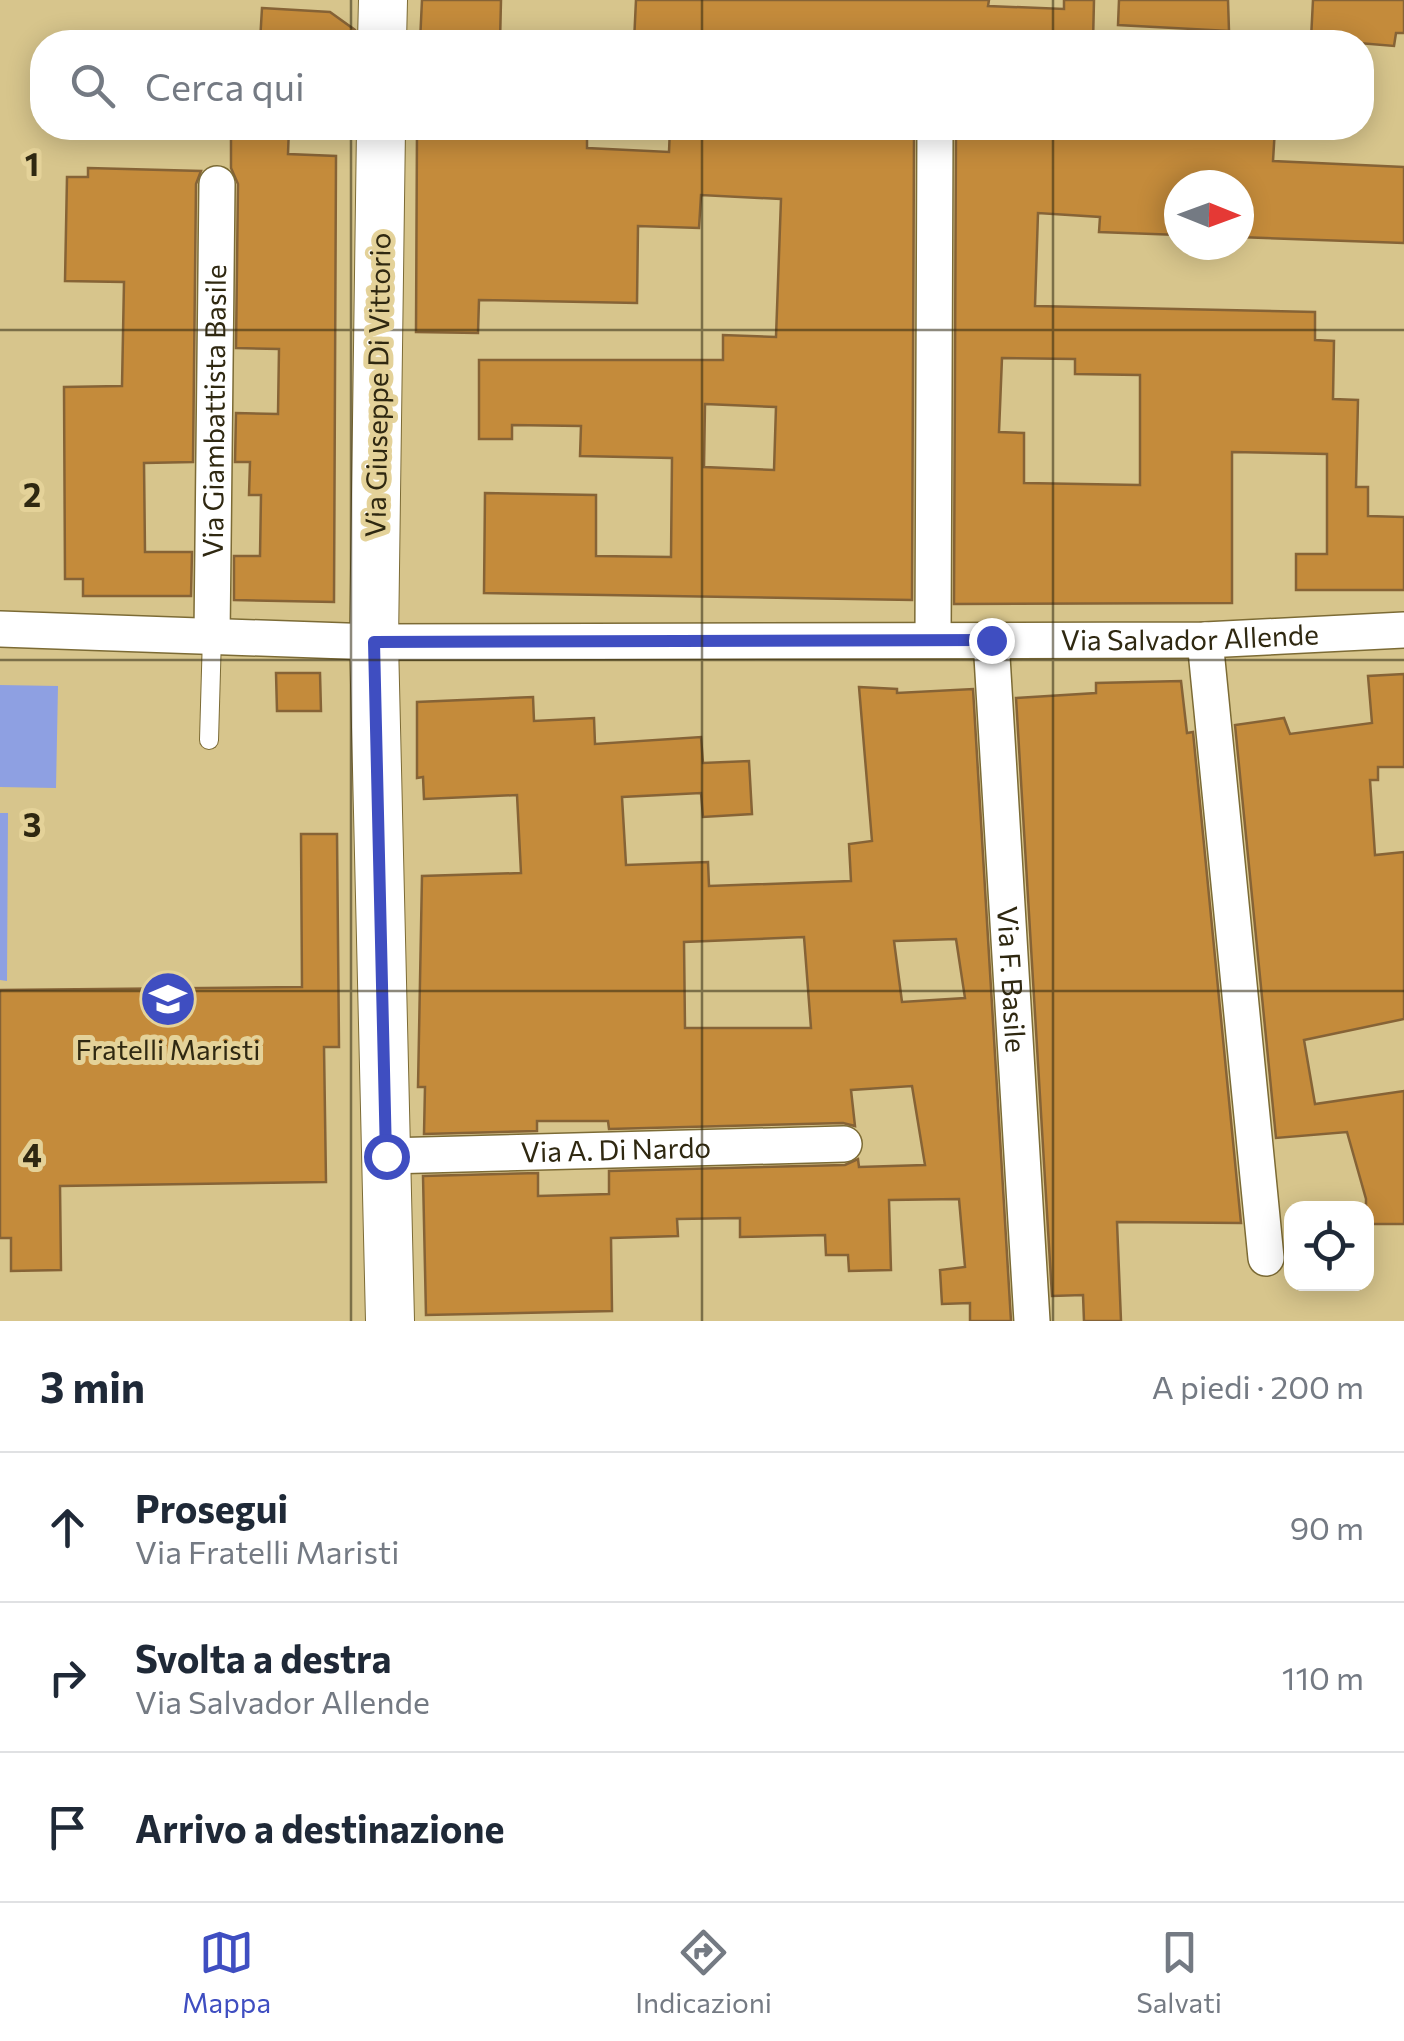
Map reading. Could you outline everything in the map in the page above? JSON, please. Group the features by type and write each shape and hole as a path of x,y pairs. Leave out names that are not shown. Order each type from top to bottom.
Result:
{"street":[{"path":"382,30 383,0"},
{"name":"Via Giuseppe Di Vittorio","path":"381,140 374,642 390,1321"},
{"path":"933,640 935,140"},
{"name":"Via Giambattista Basile","path":"212,636 217,184"},
{"path":"0,629 374,642"},
{"name":"Via Salvador Allende","path":"374,642 1205,640 1404,630"},
{"name":"Via F. Basile","path":"991,640 1032,1321"},
{"path":"1205,640 1266,1258"},
{"name":"Via A. Di Nardo","path":"386,1156 844,1144"}],"lane":[{"path":"209,740 212,636"}],"shaded area":[{"path":"0,685 58,686 56,788 0,787"},
{"path":"0,813 8,813 7,981 0,980"}],"building":[{"path":"422,0 501,0 500,30 421,30"},
{"path":"636,0 989,0 988,6 1064,9 1064,0 1094,0 1093,30 635,30"},
{"path":"1119,0 1228,0 1229,30 1118,25"},
{"path":"1313,0 1404,0 1404,33 1396,33 1394,46 1374,44 1374,30 1311,30"},
{"path":"262,8 330,12 355,30 261,30"},
{"path":"231,140 289,140 288,154 336,156 334,602 234,600 234,556 260,556 261,495 249,495 250,462 235,462 236,413 278,414 279,349 236,348 238,184 231,168"},
{"path":"417,140 587,140 587,148 669,152 670,140 914,140 912,600 484,593 485,493 596,495 596,556 671,557 672,458 580,456 581,426 512,425 512,439 479,439 479,360 723,360 723,335 776,337 781,199 701,195 699,228 638,226 637,303 479,300 478,333 416,332","holes":["705,404 776,407 774,470 704,467"]},
{"path":"956,140 1274,140 1273,161 1404,167 1404,243 1254,238 1254,170 1164,170 1164,234 1099,232 1100,217 1038,213 1035,306 1315,312 1315,340 1334,341 1333,399 1358,400 1356,487 1368,487 1368,516 1404,517 1404,590 1296,590 1296,554 1327,554 1327,454 1232,452 1232,603 954,604","holes":["1002,358 1075,359 1075,374 1140,375 1140,485 1024,483 1024,433 999,432"]},
{"path":"88,168 201,171 196,184 193,462 144,463 145,552 192,552 191,596 83,596 83,579 65,579 64,387 122,386 124,282 65,281 67,177 88,177"},
{"path":"276,673 320,673 321,711 277,711"},
{"path":"1404,674 1404,767 1378,767 1378,780 1370,780 1375,855 1404,852 1404,1019 1304,1040 1315,1104 1404,1091 1404,1224 1374,1224 1374,1201 1366,1201 1347,1132 1276,1138 1235,725 1284,718 1290,734 1372,723 1368,676"},
{"path":"1181,681 1187,733 1193,732 1241,1223 1117,1222 1121,1321 1084,1321 1083,1295 1052,1296 1016,698 1096,693 1096,683"},
{"path":"859,687 897,689 897,693 973,689 1011,1321 970,1321 970,1303 942,1304 940,1270 965,1267 959,1199 889,1200 891,1270 849,1271 848,1255 826,1255 825,1235 740,1237 740,1218 677,1219 678,1236 611,1238 612,1311 426,1315 423,1176 538,1173 538,1196 609,1194 609,1171 845,1165 858,1159 859,1167 925,1165 912,1086 851,1090 855,1126 843,1123 609,1129 608,1121 537,1121 537,1131 424,1134 425,1087 418,1087 422,876 521,873 517,795 424,799 423,777 417,778 417,702 533,697 534,721 594,718 595,744 701,737 703,763 749,761 752,814 703,817 701,793 622,797 626,865 708,862 709,886 851,881 849,844 872,841","holes":["804,937 811,1028 685,1028 684,942","956,939 965,998 902,1002 894,941"]},
{"path":"301,834 337,834 339,1047 324,1047 326,1182 60,1186 61,1270 11,1271 11,1238 0,1238 0,990 302,987"}],"place":[{"name":"Fratelli Maristi","path":"168,999"}],"route":[{"path":"386,1156 374,642 991,640"}]}
